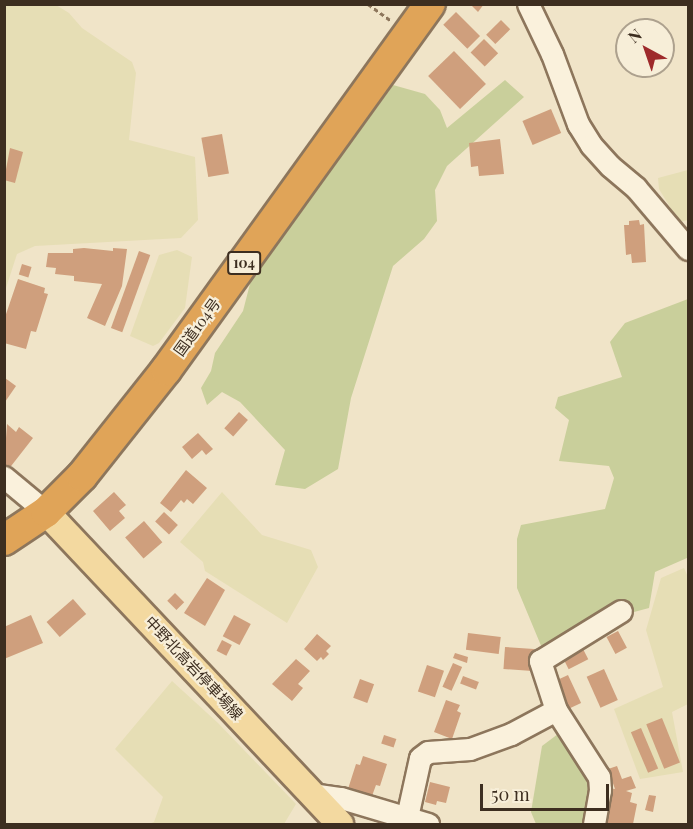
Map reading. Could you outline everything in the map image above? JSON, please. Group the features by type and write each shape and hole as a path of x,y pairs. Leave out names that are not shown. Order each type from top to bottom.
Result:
{"highway":[{"name":"国道104号","path":"4,540 46,512 82,476 166,370 430,4"}],"main road":[{"name":"中野北高岩停車場線","path":"46,512 340,825"}],"street":[{"path":"528,4 552,54 578,124 591,145 610,166 636,188 688,249"},
{"path":"4,477 46,512"},
{"path":"594,825 600,790 599,777 556,710 540,661 621,611"},
{"path":"407,818 420,758 428,752 470,749 511,734 556,710"},
{"path":"311,794 341,798 428,824"}],"shaded area":[{"path":"5,5 56,5 69,13 82,28 132,62 136,73 129,140 195,157 198,220 181,238 35,246 17,254 5,291"},
{"path":"688,170 688,220 679,222 659,189 658,178"},
{"path":"177,250 192,257 185,308 159,343 153,346 130,336 159,255"},
{"path":"222,492 262,535 311,550 318,567 287,623 205,571 203,562 180,542"},
{"path":"684,568 688,577 688,704 672,712 683,772 640,779 614,709 663,687 646,630 661,578"},
{"path":"172,681 218,723 296,804 284,824 149,824 154,822 163,797 115,749"}],"green space":[{"path":"505,80 524,97 447,166 435,190 437,221 424,239 393,266 351,398 338,469 305,489 275,485 285,450 240,402 222,392 207,405 201,388 211,371 215,353 243,311 251,280 393,85 425,94 440,110 447,128"},
{"path":"688,299 688,560 687,558 655,572 649,608 634,612 618,601 542,648 517,588 517,539 521,525 605,509 614,478 609,466 559,461 569,420 555,408 558,397 622,377 610,342 625,323"},
{"path":"562,731 595,784 588,824 536,824 531,812 542,746"}],"building":[{"path":"470,4 484,4 478,12"},
{"path":"456,12 480,36 467,49 443,25"},
{"path":"501,20 510,29 495,44 486,35"},
{"path":"484,39 498,53 485,67 471,52"},
{"path":"454,51 486,84 460,109 428,76"},
{"path":"551,109 561,133 533,145 522,121"},
{"path":"222,134 229,173 208,177 201,138"},
{"path":"500,139 504,174 479,176 478,166 471,167 469,143"},
{"path":"10,148 23,152 15,183 4,180"},
{"path":"639,220 640,225 644,224 646,262 632,263 631,254 626,255 624,225 629,225 629,221"},
{"path":"113,248 127,249 122,286 105,326 87,318 102,284 74,281 74,276 55,274 56,268 46,267 48,253 73,253 73,249 113,251"},
{"path":"139,251 150,255 122,332 111,328"},
{"path":"22,264 32,267 28,277 19,275"},
{"path":"18,279 45,288 44,293 48,294 36,332 31,331 26,349 4,343 4,320"},
{"path":"5,378 16,386 5,402"},
{"path":"239,412 248,420 233,436 224,428"},
{"path":"7,424 16,432 19,427 33,438 8,470 4,466"},
{"path":"198,433 213,449 206,455 202,450 192,459 182,447"},
{"path":"186,470 207,488 193,504 187,499 184,503 181,500 171,512 160,503"},
{"path":"114,492 126,505 119,511 125,518 110,531 93,511"},
{"path":"164,512 178,525 169,534 155,522"},
{"path":"144,521 162,542 144,559 125,537"},
{"path":"207,578 225,590 205,626 184,613"},
{"path":"175,593 184,602 176,610 167,601"},
{"path":"73,599 86,614 60,637 47,622"},
{"path":"31,615 43,643 4,659 4,627"},
{"path":"234,615 251,624 240,645 223,636"},
{"path":"618,631 627,648 615,654 607,637"},
{"path":"468,633 501,637 499,654 466,650"},
{"path":"317,634 331,646 326,651 329,654 323,660 321,657 317,661 304,649"},
{"path":"222,640 232,645 226,656 217,651"},
{"path":"581,645 588,659 569,669 561,655"},
{"path":"505,647 534,649 532,671 503,669"},
{"path":"455,653 468,657 467,663 453,658"},
{"path":"296,659 310,671 298,684 303,688 292,701 272,684"},
{"path":"453,663 462,667 452,691 442,687"},
{"path":"427,665 444,671 435,697 418,691"},
{"path":"604,669 618,700 600,708 587,677"},
{"path":"568,675 581,703 567,710 553,682"},
{"path":"463,676 479,682 476,690 460,683"},
{"path":"360,679 374,684 367,703 353,698"},
{"path":"446,700 460,705 457,711 461,713 452,739 434,732"},
{"path":"662,718 680,763 664,769 646,724"},
{"path":"641,728 658,769 648,773 631,732"},
{"path":"384,735 396,739 394,748 381,744"},
{"path":"363,756 387,764 380,786 376,785 372,796 348,789 356,764 360,765"},
{"path":"617,766 622,779 631,776 636,788 626,791 632,793 630,802 637,804 633,824 602,824 609,788 615,789 608,769"},
{"path":"430,782 450,787 446,803 437,801 436,805 425,802"},
{"path":"649,795 656,796 653,812 645,810"}]}
